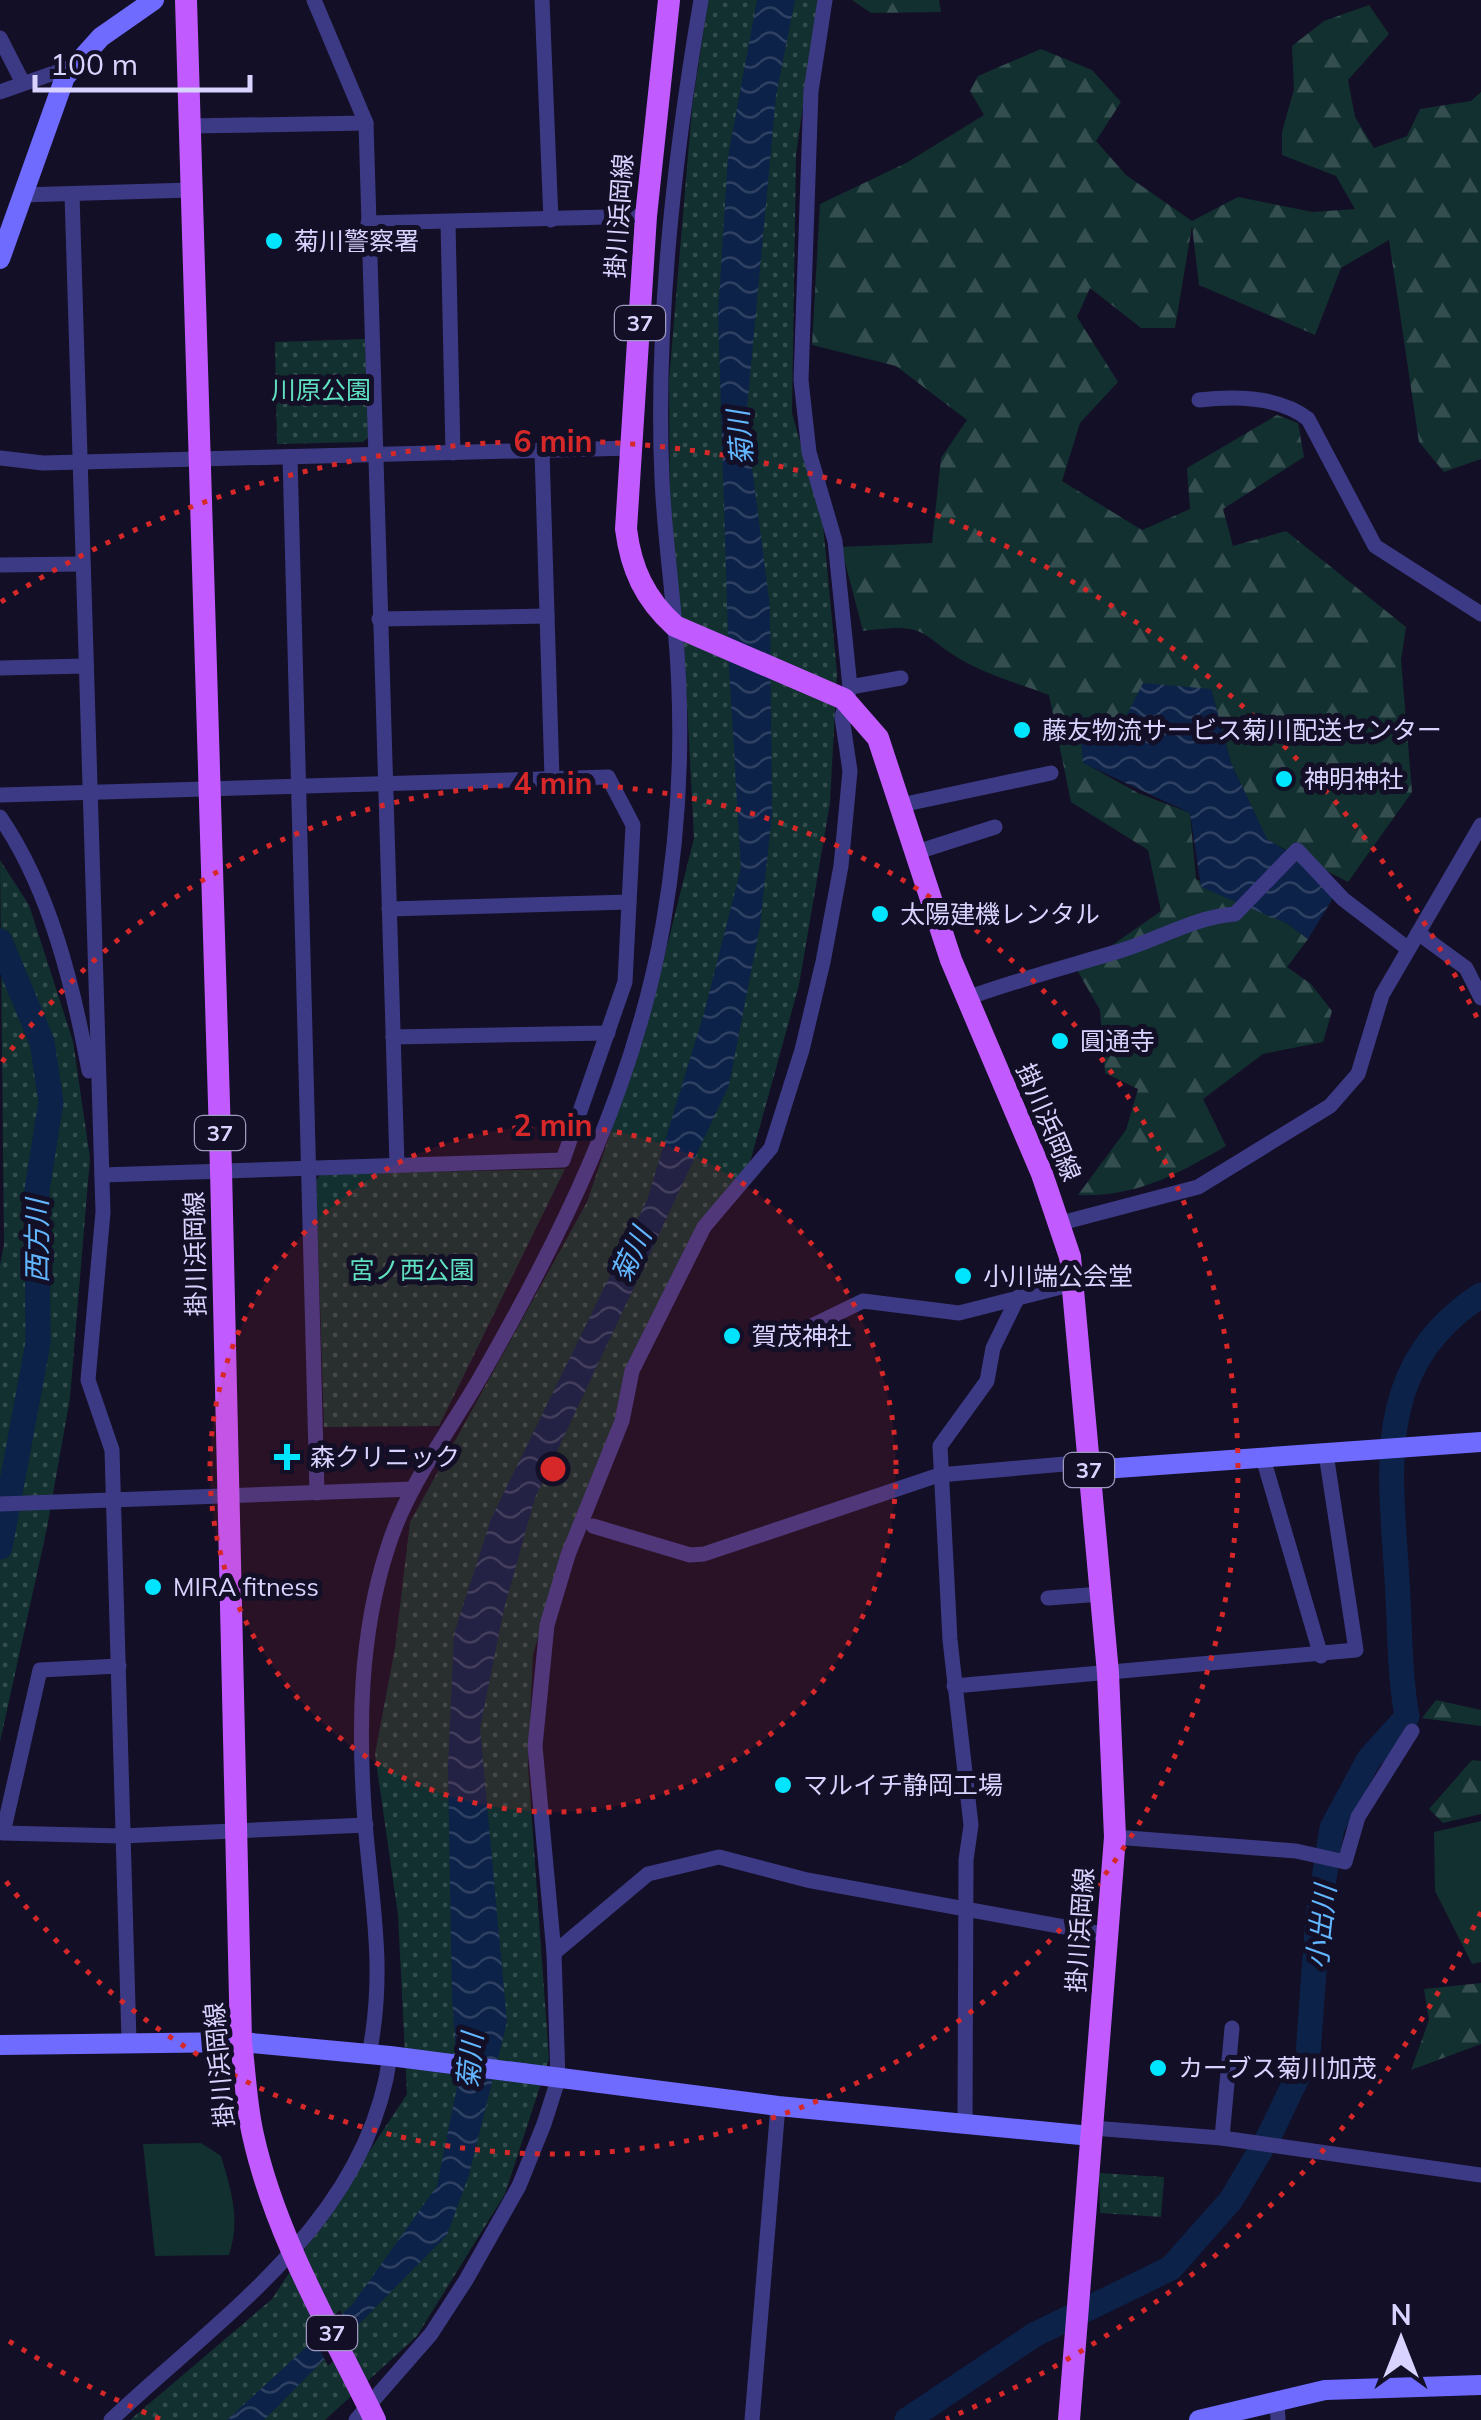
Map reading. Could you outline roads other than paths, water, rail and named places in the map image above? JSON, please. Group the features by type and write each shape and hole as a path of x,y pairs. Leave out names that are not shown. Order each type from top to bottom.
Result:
{"main road":[{"name":"掛川浜岡線","path":"186,0 242,2042 252,2133 294,2254 366,2416"},
{"name":"掛川浜岡線","path":"669,0 646,216 626,529 630,558 649,596 678,627 845,694 878,738 967,998 1061,1224 1072,1284 1108,1673 1114,1836 1070,2420"}],"street":[{"path":"0,259 50,110 71,67 101,36 154,0"},
{"path":"314,0 366,123 397,1165"},
{"path":"542,0 551,220"},
{"path":"112,2420 294,2254 338,2196 363,2153 386,2089 387,2056 378,2010 380,1936 360,1738 368,1637 389,1543 413,1489 567,1219 616,1102 640,1030 673,854 680,746 678,627 662,475 664,342 680,150 701,0"},
{"path":"366,2416 431,2334 519,2186 555,2079 554,1953 535,1746 547,1625 568,1555 622,1421 632,1371 696,1240 771,1148 816,991 841,866 850,772 843,734 845,694 835,540 810,452 801,380 811,92 825,0"},
{"path":"0,38 23,83"},
{"path":"0,92 71,67"},
{"path":"190,126 366,123"},
{"path":"20,195 191,190"},
{"path":"72,194 102,1174 100,1266 88,1380 112,1450 129,2041"},
{"path":"368,224 646,216"},
{"path":"448,223 452,453"},
{"path":"1199,400 1236,396 1297,410 1308,420 1374,546 1481,614"},
{"path":"0,458 81,462 632,448"},
{"path":"542,451 552,778"},
{"path":"290,457 317,1493"},
{"path":"0,565 83,564"},
{"path":"379,619 547,616"},
{"path":"0,668 86,666"},
{"path":"845,694 901,678"},
{"path":"901,805 1051,773"},
{"path":"0,794 608,777 634,825 624,982 562,1160 102,1174"},
{"path":"0,816 32,876 59,947 78,1010 99,1120"},
{"path":"1061,1224 1198,1187 1330,1106 1358,1074 1382,995 1481,824"},
{"path":"917,852 995,828"},
{"path":"967,998 1050,968 1118,952 1215,916 1234,914 1297,850 1342,899 1407,948"},
{"path":"389,909 629,902"},
{"path":"1418,933 1466,968 1481,998"},
{"path":"392,1038 608,1034"},
{"path":"795,1334 864,1301 959,1313 1072,1284"},
{"path":"964,2124 964,1910 971,1825 954,1686 940,1446 987,1381 993,1348 1018,1296"},
{"path":"594,1526 690,1555 704,1554 939,1474 1406,1450 1481,1442"},
{"path":"954,1686 1356,1650 1326,1454"},
{"path":"1263,1458 1321,1656"},
{"path":"0,1504 413,1489"},
{"path":"1048,1598 1101,1594"},
{"path":"119,1666 40,1670 3,1834 121,1836 237,1827 366,1825"},
{"path":"1114,1836 1315,1855 1345,1862 1358,1817 1412,1731"},
{"path":"554,1953 648,1874 719,1857 807,1880 1108,1935"},
{"path":"1222,2138 1232,2028"},
{"path":"0,2045 242,2042 387,2056 778,2106 964,2124 1222,2138 1276,2149 1481,2175"},
{"path":"752,2420 778,2106"},
{"path":"1199,2420 1278,2409 1325,2390 1481,2385"}],"water":[{"name":"菊川","path":"757,0 795,0 776,96 746,420 770,607 772,814 760,926 729,1085 535,1498 504,1609 480,1728 507,2022 469,2175 447,2235 264,2420 227,2420 352,2305 437,2186 458,2082 452,1998 448,1767 454,1634 491,1519 647,1200 704,1013 741,868 729,668 718,313 728,157"},
{"path":"1143,683 1211,689 1231,763 1267,839 1341,885 1308,939 1288,924 1201,887 1190,813 1083,763 1080,728 1114,740"}],"waterway":[{"name":"西方川","path":"0,941 42,1042 51,1102 37,1190 38,1343 0,1547"},
{"name":"小出川","path":"907,2420 1034,2335 1171,2268 1231,2200 1270,2134 1308,2055 1318,1916 1332,1828 1369,1759 1407,1717 1392,1497 1396,1421 1405,1386 1421,1353 1446,1323 1481,1295"}],"place":[{"name":"菊川警察署","path":"274,241"},
{"name":"藤友物流サービス菊川配送センター","path":"1022,730"},
{"name":"神明神社","path":"1284,779"},
{"name":"太陽建機レンタル","path":"880,914"},
{"name":"圓通寺","path":"1060,1041"},
{"name":"小川端公会堂","path":"963,1276"},
{"name":"賀茂神社","path":"732,1336"},
{"name":"森クリニック","path":"287,1457"},
{"name":"MIRA fitness","path":"153,1587"},
{"name":"マルイチ静岡工場","path":"783,1785"},
{"name":"カーブス菊川加茂","path":"1158,2068"}],"park label":[{"name":"川原公園","path":"321,390"},
{"name":"宮ノ西公園","path":"412,1270"}]}
